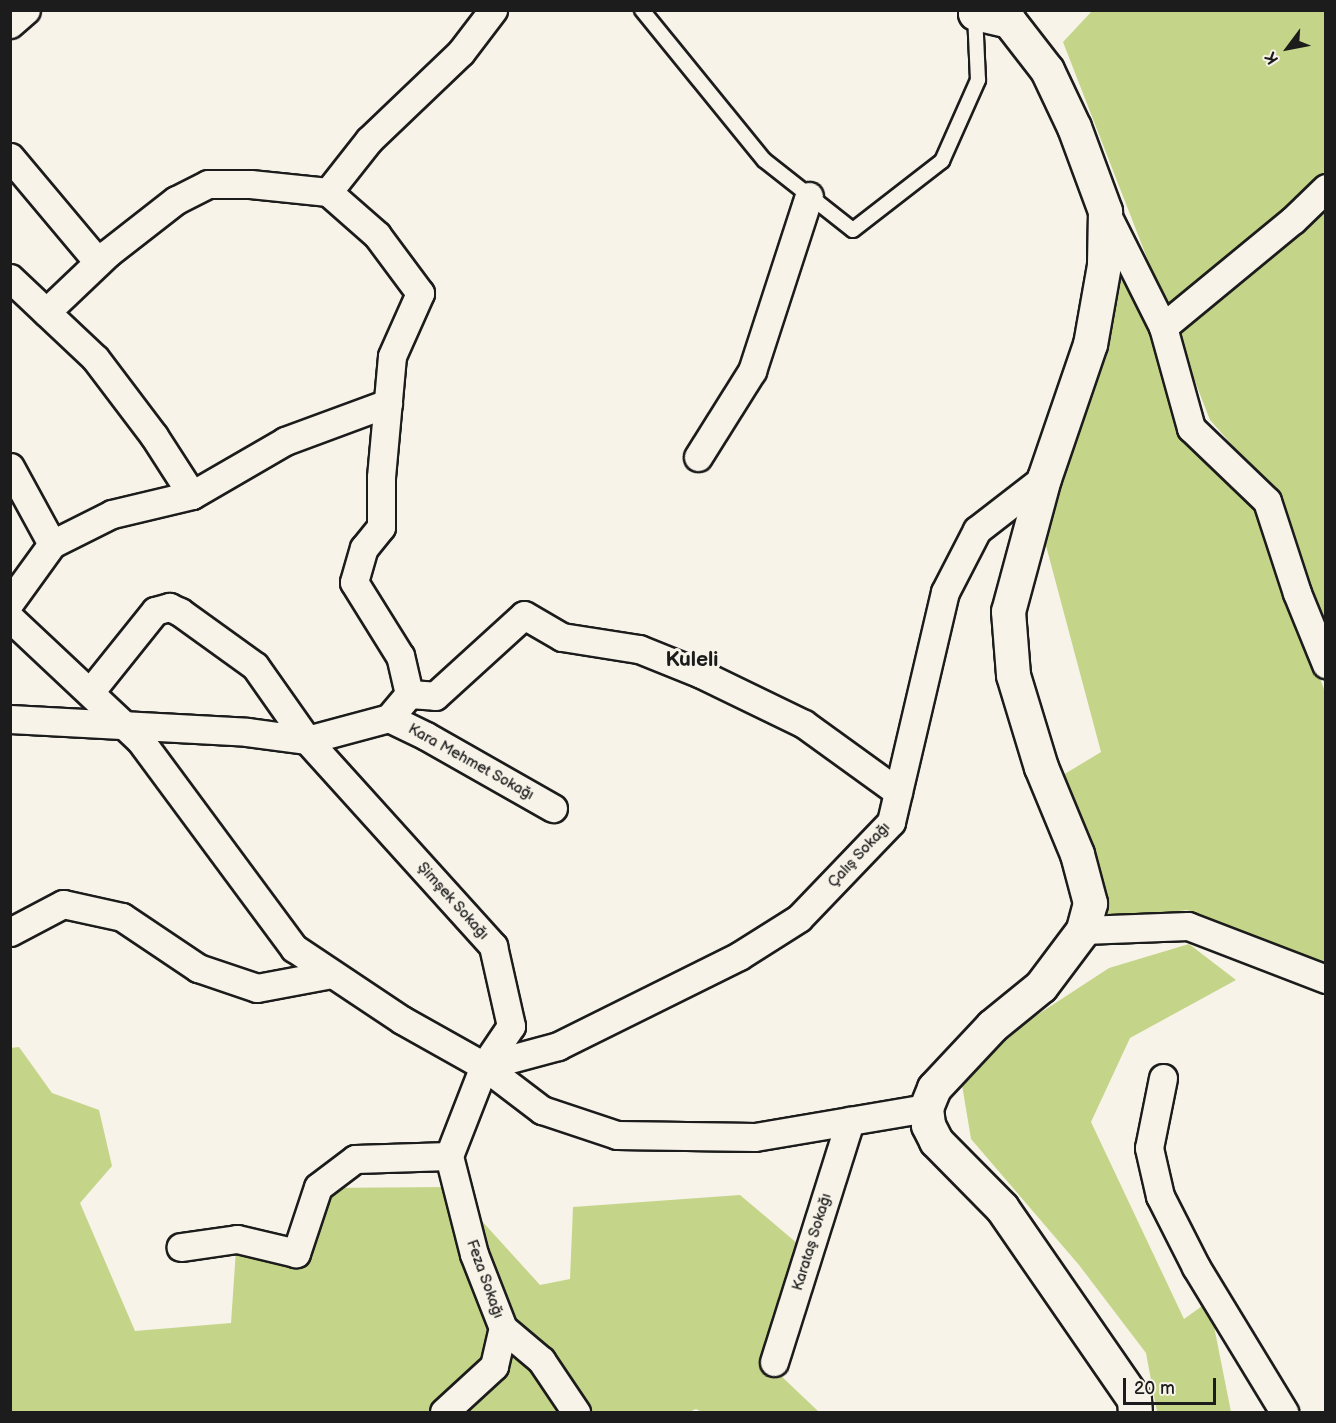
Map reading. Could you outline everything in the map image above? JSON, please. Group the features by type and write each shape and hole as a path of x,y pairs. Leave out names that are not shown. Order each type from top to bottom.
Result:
{"street":[{"path":"10,24 26,10"},
{"path":"328,192 369,140 461,52 493,10"},
{"path":"974,11 1009,21 1047,70 1074,127 1105,211 1163,327 1191,428 1267,501 1297,593 1326,664"},
{"path":"10,156 98,262"},
{"path":"46,312 98,262 176,200 208,184 250,184 328,192 377,234 420,293 392,356 381,477 381,527 364,548 354,582 400,656 409,694"},
{"path":"1163,327 1293,220 1326,188"},
{"path":"698,457 752,371 809,196"},
{"path":"1105,211 1104,265 1090,344 1044,478 1008,611 1013,675 1041,767 1077,854 1090,903 1083,930 1041,986 992,1026 934,1088 926,1108 928,1125 936,1141 1002,1208 1134,1399 1135,1413"},
{"path":"10,278 95,358 154,436 192,495"},
{"path":"10,602 52,544 112,514 192,495 285,441 388,403"},
{"path":"10,467 52,544"},
{"name":"Çalış Sokağı","path":"484,1066 558,1046 739,956 799,918 891,822 945,592 977,530 1044,478"},
{"name":"Şimşek Sokağı","path":"90,692 154,612 169,607 180,612 255,666 307,740 493,946 511,1026 484,1066 449,1156"},
{"path":"409,694 435,696 524,615 562,637 639,649 701,674 804,724 898,792"},
{"path":"10,618 140,740 294,948 402,1020 484,1066 542,1110 617,1135 756,1137 926,1108"},
{"path":"10,718 247,732 307,740 389,718 409,694"},
{"name":"Kara Mehmet Sokağı","path":"389,718 426,736 553,808"},
{"path":"10,932 63,904 122,917 198,968 257,987 332,974"},
{"path":"1083,930 1188,926 1326,979"},
{"path":"1162,1078 1149,1148 1160,1196 1196,1267 1284,1413"},
{"name":"Karataş Sokağı","path":"774,1362 850,1121"},
{"path":"181,1247 237,1239 296,1252 318,1186 355,1159 449,1156"},
{"name":"Feza Sokağı","path":"449,1156 474,1254 503,1328 541,1360 576,1413"},
{"path":"444,1413 494,1366 503,1328"}],"lane":[{"path":"642,10 764,160 854,230 942,161 978,80 974,11"}],"green space":[{"path":"1092,11 1325,11 1325,624 1279,498 1210,420 1063,42"},
{"path":"1119,259 1155,328 1183,434 1259,512 1325,692 1325,967 1187,910 1094,922 1058,778 1101,752 1041,527 1098,380"},
{"path":"1189,944 1236,980 1130,1038 1091,1122 1184,1319 1209,1301 1231,1412 1157,1412 1146,1353 1079,1265 971,1139 961,1079 1031,1019 1109,968"},
{"path":"19,1047 52,1093 99,1110 112,1166 80,1203 135,1331 231,1323 236,1250 289,1261 320,1188 451,1187 540,1285 570,1279 573,1207 740,1195 818,1261 779,1374 819,1412 702,1412 696,1409 689,1412 11,1412 10,1048"}],"district":[{"name":"Kuleli","path":"692,660"}]}
